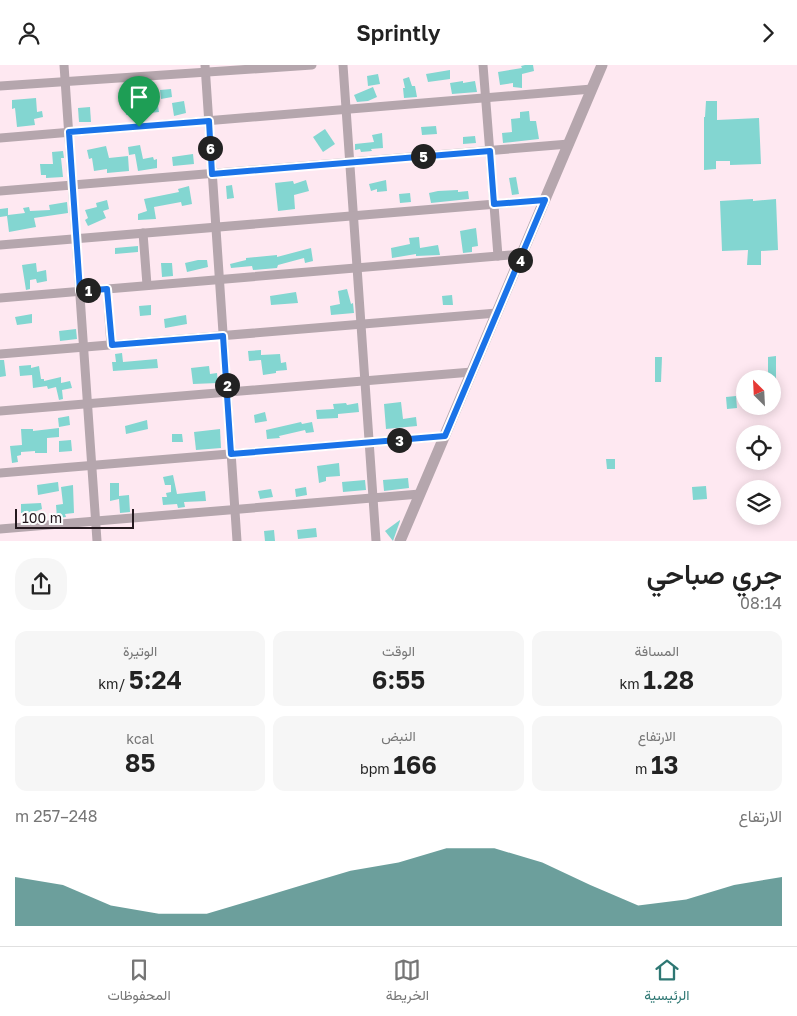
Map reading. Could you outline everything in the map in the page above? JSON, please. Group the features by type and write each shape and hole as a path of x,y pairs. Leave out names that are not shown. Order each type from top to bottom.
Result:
{"street":[{"path":"64,65 97,541"},
{"path":"0,86 205,69 312,65"},
{"path":"343,65 376,541"},
{"path":"483,65 498,256"},
{"path":"400,541 602,65"},
{"path":"205,69 237,541"},
{"path":"0,138 592,89"},
{"path":"0,191 569,144"},
{"path":"0,245 545,200"},
{"path":"143,233 148,285"},
{"path":"0,298 522,254"},
{"path":"107,289 112,345"},
{"path":"0,354 497,313"},
{"path":"0,411 472,372"},
{"path":"0,473 445,436"},
{"path":"0,529 420,494"}],"building":[{"path":"533,65 534,71 522,74 522,88 513,87 513,83 500,85 498,72 522,68 521,66"},
{"path":"450,70 450,79 428,82 426,74"},
{"path":"378,74 380,84 368,86 367,76"},
{"path":"409,77 412,86 415,86 417,97 404,98 403,88 405,88 403,79"},
{"path":"463,81 463,83 475,81 477,92 452,94 450,83"},
{"path":"373,87 377,97 368,101 357,102 354,95"},
{"path":"171,89 172,97 161,99 160,90"},
{"path":"147,90 148,95 156,94 159,112 150,113 149,110 138,111 138,114 126,115 124,93"},
{"path":"36,98 37,112 42,111 43,117 34,119 35,125 17,127 15,108 12,109 12,100"},
{"path":"184,101 186,113 174,116 172,103"},
{"path":"706,101 717,101 717,120 759,118 761,164 730,165 730,161 716,161 716,169 704,170 704,117"},
{"path":"90,107 91,122 79,122 78,108"},
{"path":"529,111 530,121 536,121 539,139 503,143 502,133 512,132 511,119 520,118 520,112"},
{"path":"436,126 437,134 422,135 421,127"},
{"path":"325,129 335,144 323,152 313,137"},
{"path":"382,133 383,148 361,152 360,149 355,150 355,144 374,142 372,135"},
{"path":"475,136 476,143 463,144 463,137"},
{"path":"140,145 143,159 153,157 154,160 157,159 157,168 138,171 135,154 129,155 128,147"},
{"path":"106,146 109,158 128,156 129,171 107,173 107,169 94,171 92,158 89,159 87,150"},
{"path":"63,151 64,158 61,158 63,177 46,178 46,175 41,175 40,164 53,164 52,152"},
{"path":"193,154 194,164 173,166 172,157"},
{"path":"516,177 519,194 512,195 509,178"},
{"path":"306,180 309,191 294,195 295,209 278,211 275,183 293,181 294,184"},
{"path":"386,180 387,191 377,192 377,189 371,191 369,184"},
{"path":"232,185 234,198 227,199 226,186"},
{"path":"189,186 192,204 182,206 181,202 154,207 156,219 138,220 138,214 147,211 144,199 179,192 178,189"},
{"path":"458,190 458,192 468,191 469,199 431,203 429,193"},
{"path":"410,193 411,202 400,203 399,194"},
{"path":"753,199 753,201 776,199 778,250 761,251 761,265 747,265 748,250 722,251 720,201"},
{"path":"107,200 109,209 103,211 106,218 88,226 85,220 88,218 85,210 97,207 96,203"},
{"path":"67,202 68,213 34,218 36,227 9,232 7,216 0,217 0,209 8,208 8,215 25,213 23,208 29,207 30,211 50,210 49,205"},
{"path":"476,228 478,246 472,247 472,252 463,253 460,231"},
{"path":"419,237 420,248 438,245 440,255 416,256 416,254 392,258 391,248 410,244 409,238"},
{"path":"138,246 138,252 115,254 115,248"},
{"path":"311,248 313,261 305,263 304,258 278,265 277,268 253,270 252,266 231,268 230,264 246,260 246,258 277,255 277,257"},
{"path":"207,260 208,267 187,272 185,263"},
{"path":"36,263 37,272 46,270 47,281 37,283 36,279 30,280 30,289 26,290 22,265"},
{"path":"161,263 172,263 173,276 162,277"},
{"path":"347,289 351,304 353,303 354,313 331,315 330,306 340,304 338,291"},
{"path":"296,292 298,303 271,305 270,296"},
{"path":"452,295 453,305 443,305 442,296"},
{"path":"151,305 151,315 140,316 139,306"},
{"path":"32,314 32,323 17,325 15,317"},
{"path":"186,315 187,324 165,328 164,319"},
{"path":"76,329 77,339 60,341 59,331"},
{"path":"261,350 261,355 280,354 281,363 286,362 287,370 263,375 261,360 249,361 248,351"},
{"path":"122,353 123,362 157,359 158,368 113,371 112,362 116,362 115,354"},
{"path":"776,356 776,370 768,370 768,357"},
{"path":"655,357 662,357 661,382 655,382"},
{"path":"0,360 4,360 6,376 0,377"},
{"path":"31,365 31,368 39,366 41,379 44,379 44,381 61,377 61,383 70,381 72,388 62,390 63,399 59,400 56,387 48,389 47,386 33,388 32,375 20,376 19,366"},
{"path":"209,366 210,374 217,373 218,383 193,384 191,368"},
{"path":"736,396 736,408 727,409 726,397"},
{"path":"401,402 403,419 416,417 417,426 386,429 384,404"},
{"path":"346,403 347,405 358,403 359,412 338,414 338,418 317,419 316,410 334,409 333,404"},
{"path":"265,412 267,421 255,423 254,415"},
{"path":"69,416 70,425 59,427 58,418"},
{"path":"147,420 148,429 126,434 125,426"},
{"path":"301,422 302,424 312,422 314,432 306,433 305,430 279,436 280,438 267,439 266,430"},
{"path":"59,428 59,437 47,438 47,453 35,453 35,451 21,452 21,455 17,456 18,462 12,463 10,446 22,445 21,429 33,429 33,431"},
{"path":"220,429 221,448 196,450 194,432"},
{"path":"172,434 182,434 183,442 172,442"},
{"path":"71,440 72,451 59,452 59,441"},
{"path":"606,459 615,459 615,469 607,469"},
{"path":"339,463 340,476 326,477 326,481 319,483 317,466"},
{"path":"173,475 177,494 205,491 206,501 184,502 185,507 178,508 177,504 163,505 162,497 167,497 166,493 171,492 171,485 165,485 163,477"},
{"path":"408,478 409,488 384,491 383,480"},
{"path":"365,480 366,490 343,492 342,482"},
{"path":"58,482 59,491 38,495 37,485"},
{"path":"110,483 119,483 119,496 129,495 130,512 120,513 119,499 110,501"},
{"path":"73,485 74,513 65,514 66,517 57,518 56,505 63,504 61,487"},
{"path":"706,486 707,499 693,500 692,487"},
{"path":"306,487 307,495 296,497 295,489"},
{"path":"271,489 273,497 260,499 258,491"},
{"path":"41,503 42,509 21,513 21,504"},
{"path":"400,521 393,541 385,531"},
{"path":"316,528 317,537 298,539 297,530"},
{"path":"274,530 275,541 265,541 264,531"}],"route":[{"path":"209,121 212,174 490,151 494,204 545,200 445,436 231,454 223,336 112,345 107,289 80,291 69,132 139,127 209,121"}]}
